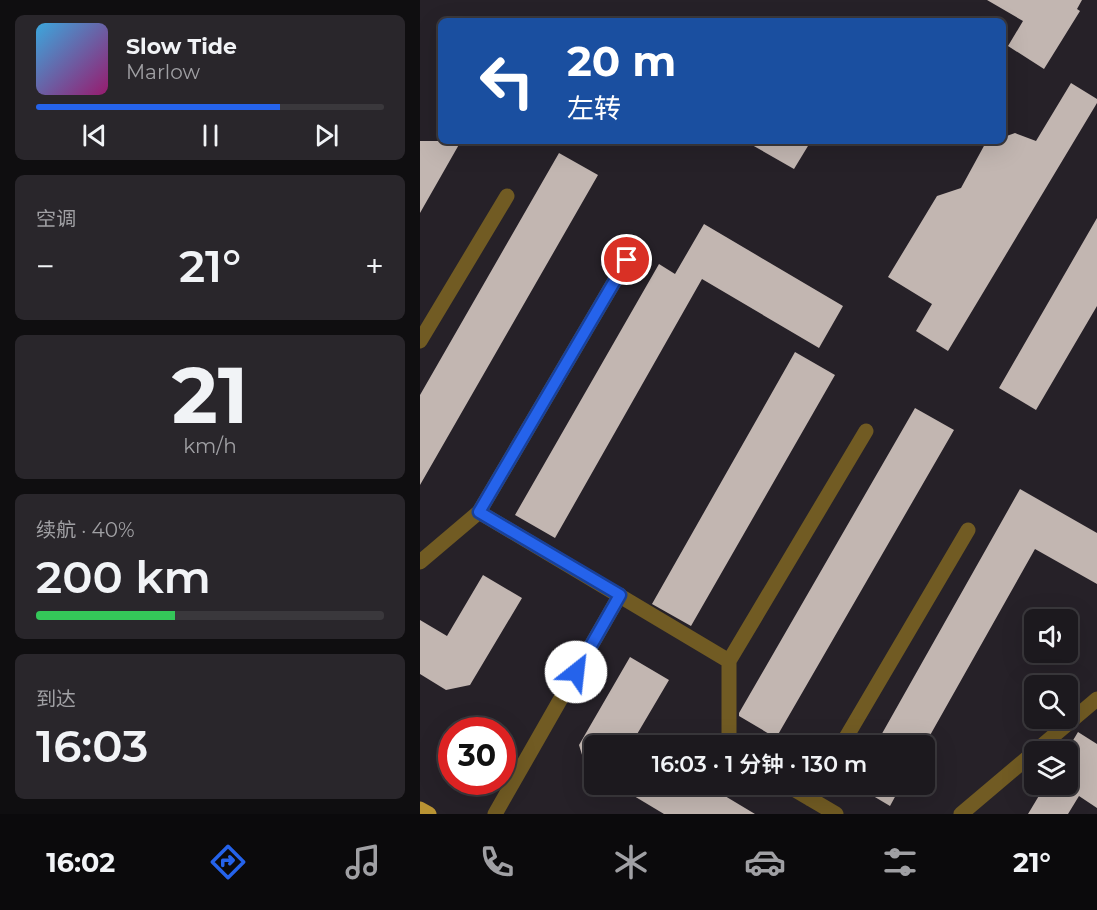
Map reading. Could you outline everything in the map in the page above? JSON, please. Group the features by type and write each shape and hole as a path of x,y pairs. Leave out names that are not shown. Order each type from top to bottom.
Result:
{"main road":[{"path":"420,809 429,814"}],"street":[{"path":"420,341 507,196"},
{"path":"420,562 479,512 627,260"},
{"path":"729,735 729,661 866,431"},
{"path":"479,512 729,661"},
{"path":"847,735 968,530"},
{"path":"495,814 620,595"},
{"path":"961,814 1097,699"},
{"path":"803,795 836,814"},
{"path":"810,799 812,795"}],"building":[{"path":"987,0 1082,0 1077,9 1080,11 1044,69 1008,46 1023,21"},
{"path":"1071,83 1097,99 1097,103 948,351 916,331 932,304 888,277 937,196 961,188 985,144 1006,144 1006,136 1015,133 1036,141"},
{"path":"420,141 459,144 420,213"},
{"path":"750,144 809,144 794,169"},
{"path":"559,153 598,175 420,485 420,395"},
{"path":"1097,218 1097,306 1036,410 999,388"},
{"path":"704,224 843,306 819,348 702,279 555,538 515,515 659,264 675,274"},
{"path":"795,352 835,375 691,626 652,604"},
{"path":"915,408 954,430 778,735 771,735 739,716"},
{"path":"1020,489 1097,533 1097,584 1035,549 930,735 881,735"},
{"path":"483,575 522,598 470,685 446,690 420,674 420,620 447,636"},
{"path":"630,657 669,680 637,735 585,735"},
{"path":"1078,732 1097,744 1097,808 1079,796 1068,814 1028,814 1039,795 1078,795 1078,741 1073,741"},
{"path":"584,736 584,761 579,745"},
{"path":"632,795 723,795 755,814 664,814"},
{"path":"872,795 896,795 890,806"}],"route":[{"path":"576,672 620,595 479,512 627,260"}]}
